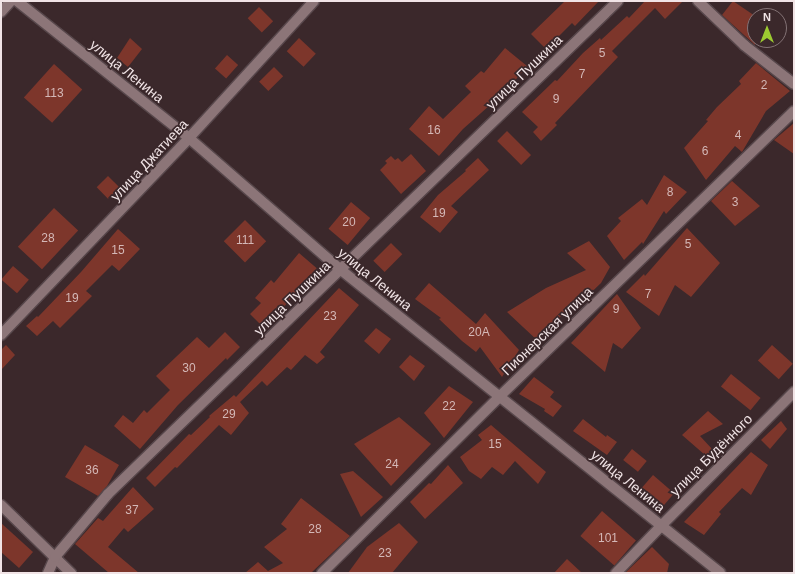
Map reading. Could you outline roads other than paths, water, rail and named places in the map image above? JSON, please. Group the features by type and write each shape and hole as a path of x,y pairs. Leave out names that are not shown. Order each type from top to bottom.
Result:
{"street":[{"path":"1,12 10,1"},
{"name":"улица Ленина","path":"17,1 189,138 341,270 720,573"},
{"name":"улица Джатиева","path":"1,335 189,138 314,1"},
{"name":"улица Пушкина","path":"48,573 55,558 108,494 618,1"},
{"path":"698,1 744,45 794,84"},
{"name":"Пионерская улица","path":"322,573 500,396 794,111"},
{"name":"улица Будённого","path":"616,573 794,392"},
{"path":"1,505 71,573"}]}
